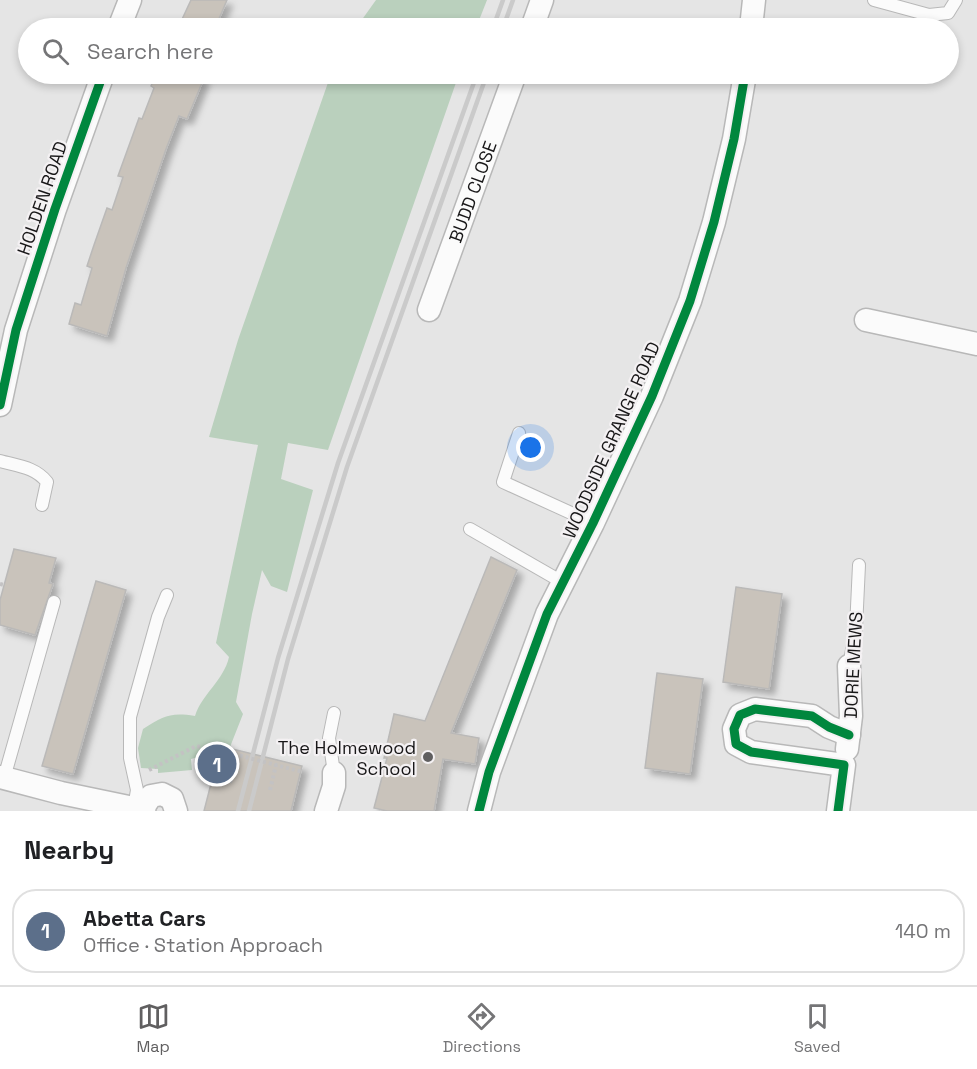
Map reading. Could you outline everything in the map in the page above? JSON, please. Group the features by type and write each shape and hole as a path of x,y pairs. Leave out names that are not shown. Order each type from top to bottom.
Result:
{"street":[{"path":"536,18 542,0"},
{"path":"752,18 754,0"},
{"path":"121,18 125,1"},
{"name":"HOLDEN ROAD","path":"0,405 16,330 55,209 99,84"},
{"name":"BUDD CLOSE","path":"429,310 511,84"},
{"name":"WOODSIDE GRANGE ROAD","path":"479,811 489,772 547,614 593,523 652,396 690,301 714,222 734,139 743,84"},
{"path":"866,320 977,344"},
{"name":"DORIE MEWS","path":"838,811 851,716 849,666"},
{"path":"844,765 751,752 736,744 734,729 740,715 755,709 812,716 829,728 849,735"},
{"path":"326,811 334,786 334,772"},
{"path":"2,777 61,793 140,810 151,796 162,794 172,799 176,811"}],"lane":[{"path":"874,0 929,15 948,13 956,0"},
{"path":"519,433 503,482 593,523"},
{"path":"0,461 30,468 40,473 47,482 42,505"},
{"path":"470,529 564,583"},
{"name":"DORIE MEWS","path":"849,666 856,628 859,565"},
{"path":"140,810 130,758 130,717 158,616 167,595"},
{"path":"2,777 54,602"},
{"path":"334,713 329,738 334,772"}],"path":[{"path":"135,778 196,746 303,772"},
{"path":"234,754 228,780 234,782"},
{"path":"270,790 276,765"}],"green space":[{"path":"376,0 487,0 480,18 363,18"},
{"path":"328,84 456,84 328,450 288,443 281,479 313,490 287,592 271,586 262,570 236,702 243,714 230,747 212,744 207,755 191,759 192,770 158,773 158,769 141,768 138,748 143,729 168,716 195,716 198,708 223,673 229,657 216,643 258,445 209,437 238,340"}],"building":[{"path":"191,0 227,0 219,18 183,18"},
{"path":"152,84 202,84 187,119 179,116 166,149 126,268 107,336 69,324 75,303 81,305 92,268 87,266 107,208 112,210 123,177 118,176 139,118 142,119 154,88"},
{"path":"14,549 56,558 49,583 53,584 35,635 0,625 0,600"},
{"path":"491,557 517,570 451,733 479,738 475,764 443,759 434,811 387,811 374,808 387,758 384,758 394,714 425,721"},
{"path":"96,581 126,590 73,774 42,766"},
{"path":"736,587 782,594 769,689 723,682"},
{"path":"657,673 703,679 690,774 645,768"},
{"path":"212,744 302,766 291,811 204,811 215,768 207,765"}],"railway":[{"path":"497,18 503,0"},
{"path":"507,18 513,0"},
{"path":"238,811 278,658 338,463 473,84"},
{"path":"249,811 288,659 347,467 483,84"}],"cycle path":[{"path":"0,405 16,330 55,209 99,84"},
{"path":"479,811 489,772 547,614 593,523 652,396 690,301 714,222 734,139 743,84"},
{"path":"838,811 844,765 751,752 736,744 734,729 740,715 755,709 812,716 829,727 849,735"}],"place":[{"name":"The Holmewood School","path":"428,757"},
{"name":"Abetta Cars","path":"217,764"}]}
